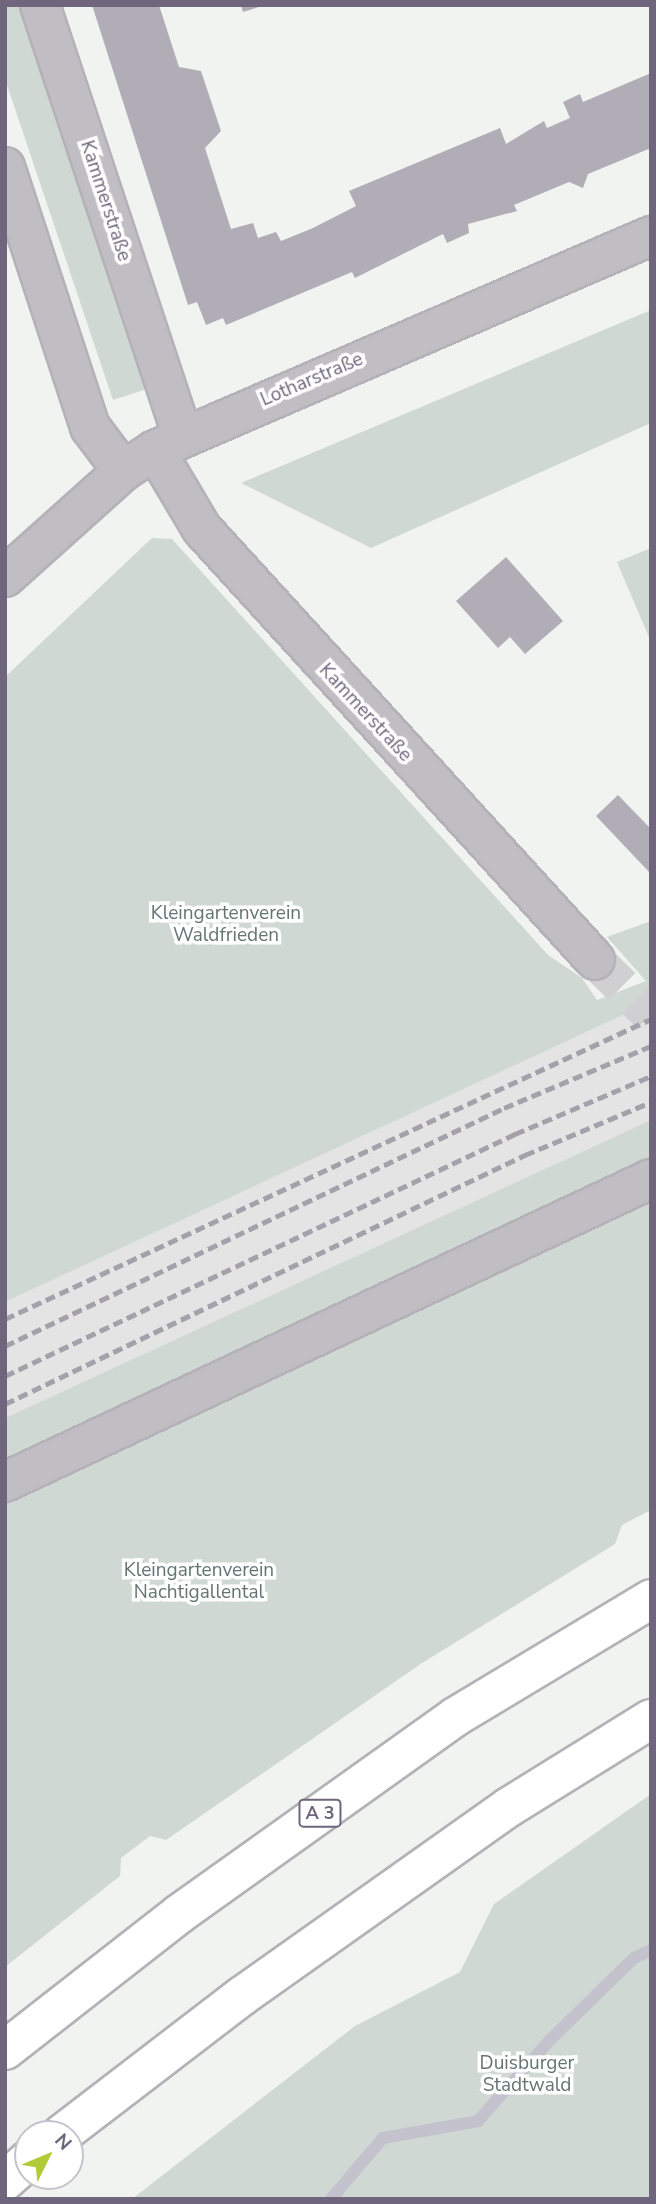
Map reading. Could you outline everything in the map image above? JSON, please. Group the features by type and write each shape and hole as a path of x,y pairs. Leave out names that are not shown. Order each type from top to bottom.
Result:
{"highway":[{"name":"A 3","path":"5,2050 179,1914 456,1717 651,1599"},
{"path":"81,2120 476,1831 651,1719"}],"street":[{"name":"Kammerstraße","path":"40,5 169,443 202,529 595,960"},
{"path":"5,167 90,427 123,471"},
{"name":"Lotharstraße","path":"5,577 123,471 169,443 651,236"},
{"path":"5,1482 651,1179"}],"shaded area":[{"path":"651,1002 651,1120 5,1418 5,1302"}],"green space":[{"path":"5,5 26,5 153,387 113,400 5,79"},
{"path":"651,310 651,423 371,548 241,483"},
{"name":"Kleingartenverein Waldfrieden","path":"152,538 172,539 548,955 582,978 597,1000 646,981 607,937 651,921 651,1002 5,1302 5,677"},
{"path":"651,548 651,642 617,562"},
{"name":"Kleingartenverein Nachtigallental","path":"651,1120 651,1510 622,1525 615,1544 422,1663 166,1840 150,1836 121,1858 120,1876 5,1967 5,1418"},
{"name":"Duisburger Stadtwald","path":"651,1794 651,2199 132,2199 355,2026 460,1972 494,1904"}],"building":[{"path":"92,5 159,5 179,67 201,71 221,131 205,148 231,229 253,223 258,238 276,232 281,241 313,228 356,206 349,191 500,128 506,144 544,121 547,128 570,118 563,102 580,94 583,102 651,73 651,148 588,174 583,188 569,182 514,205 517,211 468,224 469,233 447,243 443,234 355,278 352,272 226,325 223,318 206,325 197,302 188,305"},
{"path":"241,5 262,5 262,6 243,12"},
{"path":"506,557 563,621 525,654 510,637 498,648 456,601"},
{"path":"618,795 651,829 651,874 596,816"}],"waterway":[{"path":"331,2199 383,2138 478,2121 549,2041 634,1958 651,1950"}],"tunnel":[{"path":"595,960 651,1015"}],"railway":[{"path":"5,1319 651,1019"},
{"path":"5,1346 504,1108 651,1046"},
{"path":"5,1376 515,1134 651,1076"},
{"path":"5,1404 525,1155 651,1102"}]}
